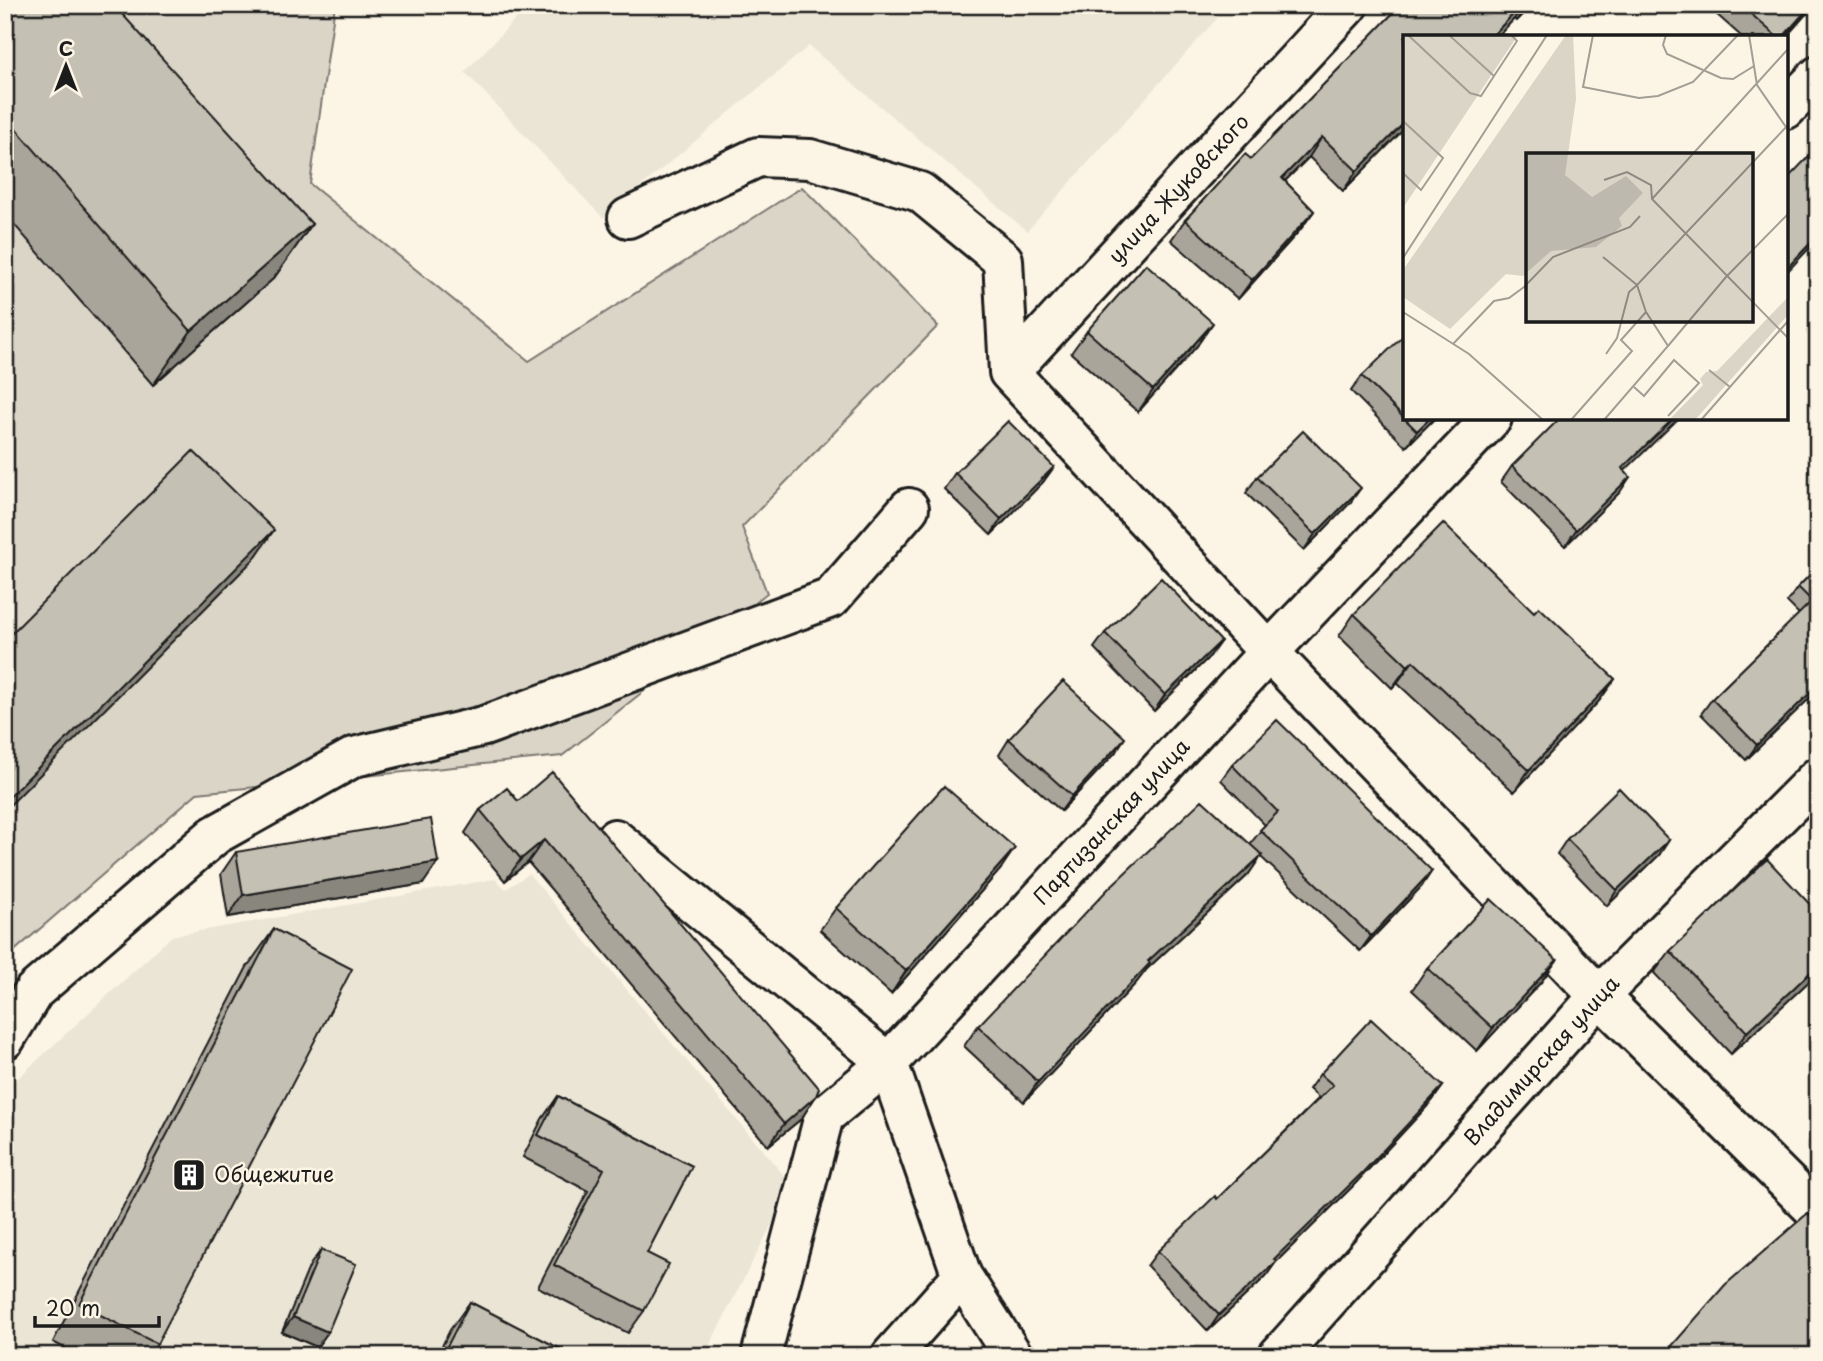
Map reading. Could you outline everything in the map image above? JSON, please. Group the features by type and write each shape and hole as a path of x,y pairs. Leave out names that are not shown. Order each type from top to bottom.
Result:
{"street":[{"name":"улица Жуковского","path":"1009,372 1348,5"},
{"path":"1788,107 1818,76"},
{"path":"628,218 758,157 810,159 920,192 1003,260 1009,372 1269,652 1599,996 1818,1213"},
{"name":"Партизанская улица","path":"761,1356 824,1116 888,1063 1269,652 1490,420"},
{"path":"5,1039 34,991 215,835 354,757 484,726 831,598 909,508"},
{"name":"Владимирская улица","path":"1278,1356 1599,996 1818,777"},
{"path":"615,839 888,1063 962,1276 1013,1356"},
{"path":"891,1356 962,1276"}],"shaded area":[{"path":"5,5 335,5 310,184 529,361 802,187 938,326 742,527 767,593 562,756 197,793 5,959"},
{"path":"529,5 1229,5 1027,231 809,46 603,218 465,72"},
{"path":"529,874 792,1185 704,1356 5,1356 5,1090 172,936 495,879 506,889"}],"building":[{"path":"5,5 114,5 312,224 191,331 5,116"},
{"path":"1401,5 1522,5 1493,35 1403,35 1403,124 1357,171 1322,137 1282,178 1314,211 1252,280 1185,220 1245,154 1251,159"},
{"path":"1741,5 1811,5 1785,35 1775,35"},
{"path":"1818,147 1818,235 1788,267 1788,178"},
{"path":"1146,264 1213,323 1153,390 1087,331"},
{"path":"1403,336 1403,417 1362,376"},
{"path":"1406,420 1428,420 1417,431"},
{"path":"1558,420 1672,420 1622,468 1630,477 1576,530 1512,466"},
{"path":"1008,421 1054,467 1001,519 955,473"},
{"path":"1303,431 1361,488 1315,534 1257,477"},
{"path":"193,451 274,530 5,801 5,640"},
{"path":"1443,523 1534,612 1539,607 1615,679 1529,770 1413,661 1408,666 1354,614"},
{"path":"1818,567 1818,685 1757,745 1712,699 1812,601 1798,587"},
{"path":"1161,578 1221,641 1165,695 1105,633"},
{"path":"1063,681 1125,738 1072,796 1009,739"},
{"path":"1277,720 1432,871 1371,936 1260,830 1278,812 1232,765"},
{"path":"552,772 819,1088 816,1096 784,1124 544,840 521,859 480,810 507,788 518,801"},
{"path":"944,786 1015,848 906,971 836,908"},
{"path":"1619,788 1669,840 1617,890 1567,839"},
{"path":"1202,800 1262,855 1148,961 1150,963 1038,1082 978,1026 1109,888"},
{"path":"431,819 438,862 243,895 236,852"},
{"path":"1767,859 1818,913 1818,965 1747,1032 1670,951"},
{"path":"1491,899 1557,960 1493,1028 1427,968"},
{"name":"Общежитие","path":"274,929 352,969 157,1344 79,1304"},
{"path":"1371,1019 1443,1086 1363,1172 1274,1259 1277,1261 1219,1315 1158,1251 1215,1196 1217,1199 1333,1085 1320,1074"},
{"path":"558,1096 692,1166 647,1253 669,1264 644,1311 554,1265 604,1169 538,1135"},
{"path":"1808,1213 1818,1224 1816,1356 1663,1356 1725,1285"},
{"path":"321,1250 356,1264 328,1332 293,1317"},
{"path":"470,1302 574,1356 442,1356"}],"place":[{"name":"Общежитие","path":"189,1175"}]}
